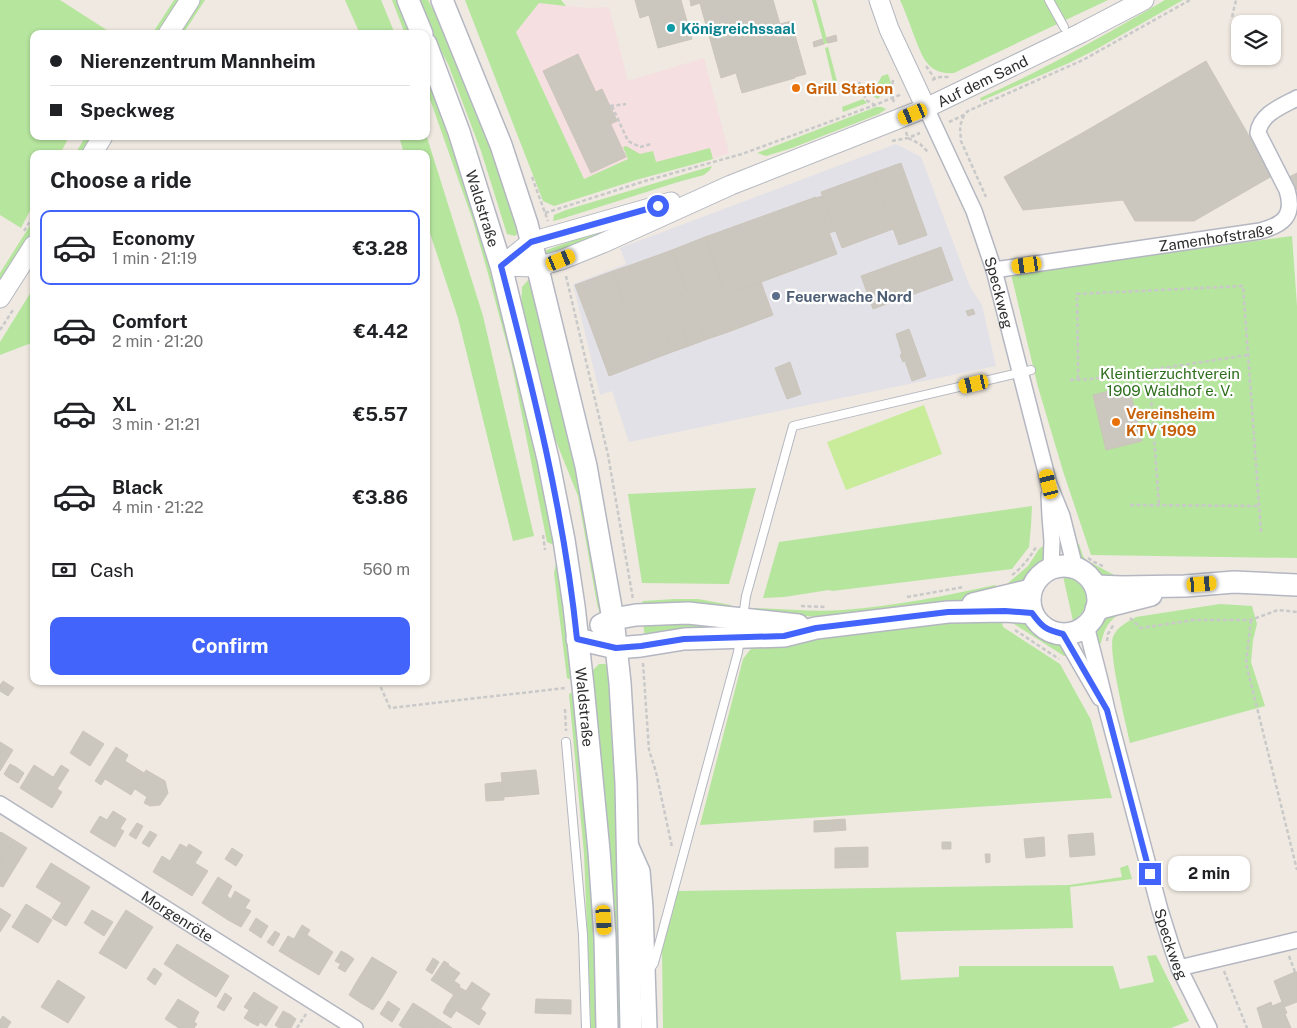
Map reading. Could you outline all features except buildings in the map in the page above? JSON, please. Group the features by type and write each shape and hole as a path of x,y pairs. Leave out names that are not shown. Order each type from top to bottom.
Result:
{"main road":[{"path":"408,0 420,30"},
{"path":"442,0 501,145 527,224 586,466 613,619 620,683 626,783 632,1028"},
{"name":"Waldstraße","path":"430,55 459,132 501,266 548,459 564,540 577,639 599,851 605,937 607,1028"},
{"path":"1080,561 1083,572 1095,586 1098,598 1091,617 1076,632 1063,634 1050,631 1039,624 1032,613 1031,590 1035,580 1051,568 1080,561"},
{"path":"1095,586 1185,586 1234,582 1297,585"},
{"path":"1091,617 1185,586"},
{"path":"948,612 1031,590"},
{"path":"577,639 616,648 641,646 741,628 794,624 816,628 948,612 1005,611 1032,613"},
{"path":"577,639 613,619 636,615 688,613 741,628"}],"street":[{"path":"171,30 190,0"},
{"path":"879,0 889,29 926,108"},
{"name":"Auf dem Sand","path":"501,266 537,267 561,260 603,243 731,185 926,108 1081,34 1144,0"},
{"name":"Zamenhofstraße","path":"1001,269 1260,231 1278,225 1286,217 1290,207 1288,190 1258,133 1260,123 1264,118 1297,98"},
{"name":"Speckweg","path":"926,108 1001,269 1026,372 1049,484 1052,540 1051,568"},
{"name":"Auf dem Sand","path":"501,266 531,242 731,185"},
{"path":"0,298 30,251"},
{"name":"Speckweg","path":"1049,484 1080,561"},
{"name":"Speckweg","path":"1091,617 1092,652 1101,679 1107,710 1160,910 1179,968 1209,1028"},
{"name":"Speckweg","path":"1063,634 1107,710"},
{"name":"Morgenröte","path":"0,804 356,1028"},
{"path":"627,838 642,871 649,1028"},
{"path":"1179,968 1297,940"}],"lane":[{"path":"1049,0 1064,27"},
{"path":"648,973 654,963 738,652 746,596 793,426 1026,372"},
{"name":"Waldstraße","path":"566,742 583,935 586,1028"}],"path":[{"path":"964,115 968,111 1083,60 1190,0"},
{"path":"1232,15 1236,0"},
{"path":"859,82 866,100 875,105"},
{"path":"545,213 645,181 742,154 892,98"},
{"path":"626,104 611,106 628,141 640,147 651,144"},
{"path":"908,138 920,144 930,154"},
{"path":"1078,379 1077,294 1243,286 1261,532"},
{"path":"1070,380 1248,356"},
{"path":"1149,370 1159,505"},
{"path":"1130,505 1259,506"},
{"path":"542,534 546,553"},
{"path":"1009,576 1017,571 1030,556 1038,542"},
{"path":"1080,561 1094,562 1107,568"},
{"path":"904,598 972,586"},
{"path":"633,598 641,598"},
{"path":"799,606 827,607"},
{"path":"1125,614 1141,628 1194,620 1251,620 1278,610 1297,612"},
{"path":"1251,620 1246,663 1297,870"},
{"path":"380,685 390,708 565,688"},
{"path":"565,706 566,742"},
{"path":"1218,958 1247,1028"}],"shaded area":[{"path":"539,3 589,8 609,7 628,81 704,58 729,153 591,194 516,32"},
{"name":"Feuerwache Nord","path":"896,144 921,157 970,287 982,305 996,366 629,442 612,391 600,395 573,284 626,264 620,248"}],"green space":[{"path":"0,0 60,0 107,30 30,30 30,140 67,140 62,150 30,150 30,211 21,228 0,215"},
{"path":"174,0 179,0 160,30 155,30"},
{"path":"199,0 205,0 186,30 180,30"},
{"path":"345,0 381,0 393,30 358,30"},
{"path":"392,0 399,0 410,30 403,30"},
{"path":"417,0 428,0 447,36 491,139 519,231 515,236 507,234 481,151 448,64 424,19"},
{"path":"465,0 561,0 566,6 539,3 516,32 584,179 628,159 623,147 626,146 640,154 653,151 656,162 710,148 713,159 636,180 554,206 543,201"},
{"path":"812,0 816,0 828,43 824,44"},
{"path":"900,0 1108,0 954,73 945,73 937,71 926,62"},
{"path":"1165,0 1183,0 1069,63 981,101 980,98 1051,64"},
{"path":"828,47 837,81 833,82 825,48"},
{"path":"888,74 891,83 878,99 871,95 882,76"},
{"path":"430,82 479,219 534,440 554,545 547,542 511,360 473,221 430,99"},
{"path":"863,99 867,103 843,112 842,107"},
{"path":"876,107 886,109 879,114 792,148 766,156 757,153"},
{"path":"84,140 90,140 83,150 77,150"},
{"path":"400,140 428,140 483,316 534,536 513,541 458,318 430,233 430,150 403,150"},
{"path":"712,166 704,175 553,221 554,215 566,210"},
{"path":"30,225 30,234 0,282 0,273"},
{"path":"599,231 606,234 545,256 544,251"},
{"name":"Kleintierzuchtverein 1909 Waldhof e. V.","path":"1292,236 1297,306 1297,558 1091,555 1038,387 1011,274"},
{"path":"528,280 532,282 586,502 604,616 601,618 578,496 550,426 521,310 522,287"},
{"path":"30,293 30,344 0,355 0,342"},
{"path":"924,405 942,454 846,490 827,442"},
{"path":"756,488 729,584 642,583 628,494"},
{"path":"1032,506 1029,547 1012,569 763,598 779,542"},
{"path":"1074,543 1079,544 1086,560 1116,576 1102,577 1096,573 1082,559"},
{"path":"1045,545 1047,555 1043,561 1024,581 1007,586 1028,566 1039,549"},
{"path":"557,558 574,681 567,678 554,573"},
{"path":"1063,576 1079,583 1086,595 1084,609 1073,621"},
{"path":"995,585 998,587 998,592 938,605 829,617 795,616 753,611 755,608 821,611 881,606"},
{"path":"698,599 731,605 732,609 639,606 643,601"},
{"path":"1220,604 1252,606 1257,624 1251,662 1265,706 1130,743 1113,658 1112,645 1115,633 1123,625 1136,617"},
{"path":"1119,614 1107,626 1101,643 1095,646 1095,630 1099,620 1106,616"},
{"path":"1001,617 1003,627 1060,664 1091,720 1112,798 700,825 743,659 753,646"},
{"path":"1024,618 1041,633 1060,642 1071,656 1064,656 1011,622 1011,620"},
{"path":"643,623 731,624 731,631 645,638"},
{"path":"599,664 610,664 616,727 625,1028 616,1028 594,701 593,670"},
{"path":"575,691 592,853 598,1028 591,1028 584,853 569,694"},
{"path":"1128,865 1132,879 1070,887 1073,928 896,932 901,980 959,977 959,966 1113,966 1120,989 1154,982 1147,956 1156,955 1189,1021 1171,1028 663,1028 662,950 678,891 1069,885 1122,877 1120,868"}],"place":[{"name":"Königreichssaal","path":"671,28"},
{"name":"Grill Station","path":"796,88"},
{"name":"Feuerwache Nord","path":"776,296"},
{"name":"Vereinsheim KTV 1909","path":"1116,422"}],"route":[{"path":"658,206 531,242 501,266 548,459 564,540 577,639 616,648 684,639 784,636 816,628 948,612 1005,611 1032,613 1039,624 1050,631 1063,634 1107,710 1150,874"}]}
